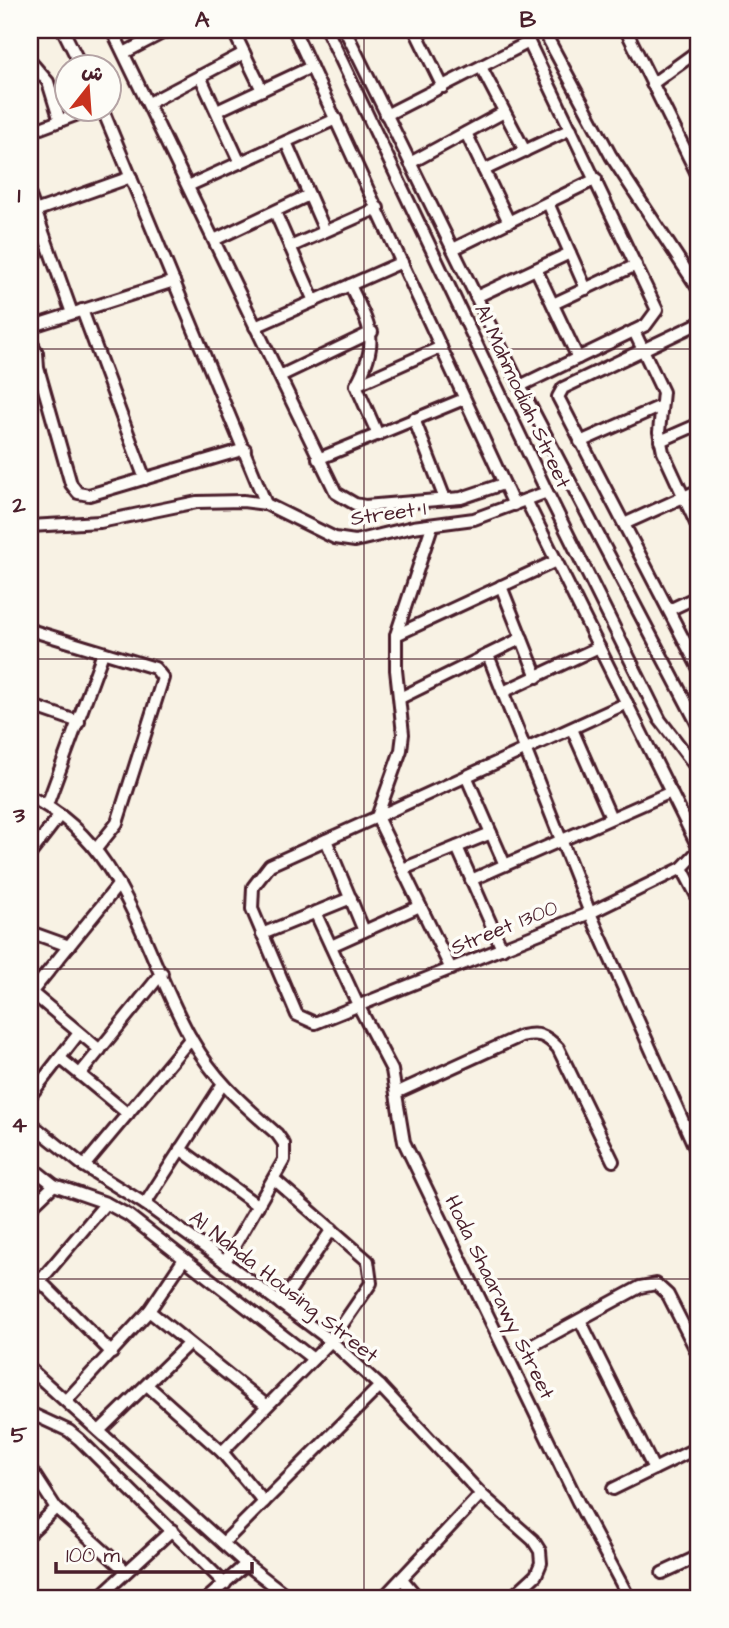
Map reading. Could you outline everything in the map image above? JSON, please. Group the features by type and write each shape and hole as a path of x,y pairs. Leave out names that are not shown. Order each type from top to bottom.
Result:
{"street":[{"path":"64,30 75,52"},
{"path":"112,30 336,493 355,504 476,495 503,484"},
{"path":"124,53 168,30"},
{"path":"233,30 262,90"},
{"path":"294,30 514,505"},
{"name":"Al Mahmodiah Street","path":"327,30 547,492 660,720 699,771"},
{"name":"Al Mahmodiah Street","path":"346,30 520,386 699,727"},
{"path":"520,386 634,331 653,320 657,310 523,30"},
{"path":"626,30 699,178"},
{"path":"420,31 443,87"},
{"path":"547,37 611,156 699,289"},
{"path":"386,115 529,42"},
{"path":"652,84 699,50"},
{"path":"149,103 244,53"},
{"path":"30,61 48,82 52,95"},
{"path":"217,111 312,67"},
{"path":"481,67 525,151"},
{"path":"200,76 240,163"},
{"path":"410,163 504,112"},
{"path":"188,186 336,118"},
{"path":"30,132 57,122"},
{"path":"108,122 266,504"},
{"path":"484,170 571,129"},
{"path":"466,133 509,222"},
{"path":"286,142 325,231"},
{"path":"35,211 131,177"},
{"path":"453,249 596,179"},
{"path":"214,240 309,195"},
{"path":"30,196 145,479"},
{"path":"548,203 586,289"},
{"path":"290,247 378,208"},
{"path":"275,212 314,301"},
{"path":"476,297 570,253"},
{"path":"255,327 402,261"},
{"path":"553,304 636,265"},
{"path":"536,269 578,358"},
{"path":"30,327 174,281"},
{"path":"350,285 372,332 368,360 356,385 377,435"},
{"path":"699,323 560,390 558,400 669,610 697,657 699,669"},
{"path":"634,331 663,393 660,441 699,530"},
{"path":"279,376 372,332"},
{"path":"30,339 37,353 38,368 74,489 89,495 244,449"},
{"path":"356,385 441,347"},
{"path":"489,370 507,360"},
{"path":"318,459 464,398"},
{"path":"580,442 661,406"},
{"path":"414,419 445,499"},
{"path":"660,441 699,424"},
{"path":"624,524 699,490"},
{"name":"Street 1","path":"30,526 100,522 197,502 266,504 335,538 355,541 412,527 467,521 547,492"},
{"path":"526,500 699,850"},
{"path":"432,526 396,635 401,750 377,817 451,969"},
{"path":"396,635 556,561"},
{"path":"501,586 537,677"},
{"path":"669,610 699,596"},
{"path":"30,630 155,668 163,678 164,684 117,823 96,849"},
{"path":"400,698 522,638"},
{"path":"503,692 599,648"},
{"path":"47,805 103,653"},
{"path":"488,654 590,913 699,1157"},
{"path":"351,898 262,934 252,909 251,896 257,880 270,865 467,778 626,703"},
{"path":"30,705 79,722"},
{"path":"572,729 611,818"},
{"path":"467,778 505,865"},
{"path":"471,880 671,792"},
{"path":"30,797 60,815 96,849 119,884 191,1038 222,1085 277,1134 284,1144 284,1160 225,1262"},
{"path":"30,854 60,815"},
{"path":"403,869 491,833"},
{"path":"326,840 364,931"},
{"path":"457,847 502,949"},
{"name":"Street 1300","path":"262,934 294,1010 303,1019 315,1023 590,913 682,868 699,850"},
{"path":"682,868 699,900"},
{"path":"100,1050 30,993 119,884"},
{"path":"331,946 421,906"},
{"name":"Hoda Shaarawy Street","path":"315,912 358,1006 392,1070 404,1142 578,1502 629,1598"},
{"path":"30,932 69,946"},
{"path":"80,1074 162,973"},
{"path":"30,1096 79,1033"},
{"path":"396,1093 521,1036 535,1033 548,1037 558,1048 612,1161"},
{"path":"84,1166 191,1038"},
{"path":"60,1058 128,1114"},
{"path":"145,1203 222,1085"},
{"name":"Al Nahda Housing Street","path":"30,1123 84,1166 145,1203 331,1341 380,1386 481,1494 533,1541 540,1551 541,1563 536,1575 511,1598"},
{"path":"180,1149 258,1206"},
{"name":"Al Nahda Housing Street","path":"30,1166 54,1185 106,1203 128,1215 313,1359"},
{"path":"222,1452 331,1341 368,1290 372,1275 368,1261 274,1179"},
{"path":"30,1208 54,1185"},
{"path":"40,1282 106,1203"},
{"path":"281,1304 332,1229"},
{"path":"66,1401 149,1311 184,1259"},
{"path":"30,1271 112,1353"},
{"path":"535,1344 640,1287 656,1284 668,1295 699,1356"},
{"path":"149,1311 266,1405"},
{"path":"580,1320 654,1469"},
{"path":"99,1431 188,1344"},
{"path":"30,1369 246,1564 290,1598"},
{"path":"147,1385 222,1452 264,1502"},
{"path":"223,1543 380,1386"},
{"path":"30,1413 69,1431 79,1439 225,1584"},
{"path":"613,1489 699,1447"},
{"path":"30,1470 56,1507 126,1571"},
{"path":"383,1598 481,1494"},
{"path":"30,1533 56,1507"},
{"path":"98,1598 172,1530"},
{"path":"662,1573 699,1556"},
{"path":"208,1598 246,1564"},
{"path":"402,1579 418,1598"}]}
